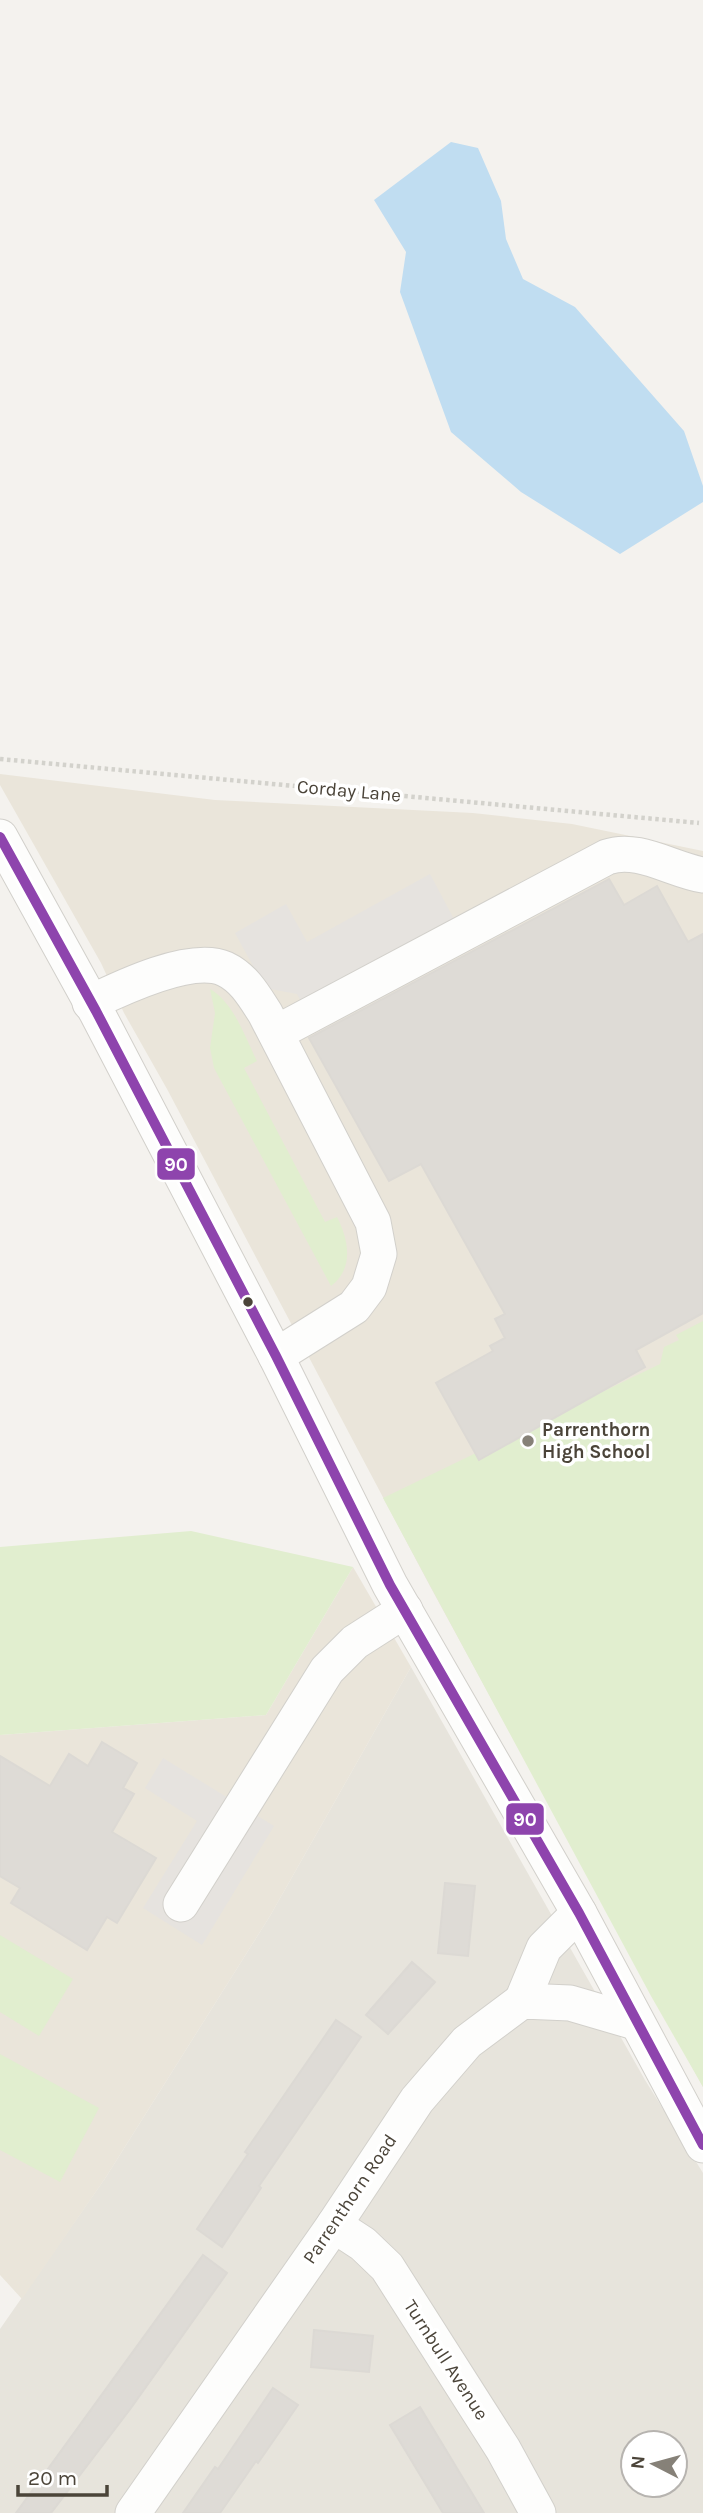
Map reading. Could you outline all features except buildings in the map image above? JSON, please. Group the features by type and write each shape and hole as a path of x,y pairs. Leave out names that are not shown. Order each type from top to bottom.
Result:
{"street":[{"path":"0,837 276,1356 390,1585 579,1913 703,2145"},
{"path":"275,1033 607,856 619,852 632,853 703,875"},
{"path":"90,1003 136,980 195,966 224,968 247,984 275,1033 373,1222 379,1254 369,1287 355,1307 276,1356"},
{"path":"181,1903 327,1670 355,1642 405,1610"},
{"path":"579,1913 544,1948 523,2001 570,2003 635,2022"},
{"name":"Parrenthorn Road","path":"133,2513 334,2225 417,2100 467,2042 523,2001"},
{"name":"Turnbull Avenue","path":"334,2225 363,2244 387,2267 503,2448 538,2513"}],"path":[{"name":"Corday Lane","path":"0,759 699,823"}],"shaded area":[{"name":"Parrenthorn High School","path":"0,774 215,800 473,813 572,824 703,851 703,2087 431,1588 167,1089 124,1013 101,963 0,785"},
{"path":"430,874 456,923 304,1007 297,994 265,988 235,933 286,904 307,942"},
{"path":"353,1567 411,1667 270,1916 106,2177 22,2299 0,2275 0,1735 266,1715"},
{"path":"411,1667 645,2080 703,2173 703,2513 0,2513 0,2329 106,2177 270,1916"},
{"path":"163,1758 274,1826 202,1945 143,1908 197,1821 145,1788"}],"green space":[{"path":"210,989 226,1003 243,1031 257,1061 244,1068 325,1222 337,1217 341,1226 346,1244 346,1263 331,1286 214,1068 210,1048 215,1013"},
{"path":"703,1321 703,2087 651,1996 383,1498 660,1364 664,1347 679,1340 676,1335"},
{"path":"191,1531 353,1567 266,1715 0,1735 0,1547"},
{"path":"0,1935 73,1979 39,2036 0,2012"},
{"path":"0,2054 99,2108 60,2182 0,2150"}],"water":[{"path":"451,142 478,148 501,201 506,239 523,279 575,307 684,431 703,486 703,502 620,554 521,492 451,432 400,292 406,252 374,200"}],"transit line":[{"name":"90","path":"0,837 96,1011 276,1356 390,1585 579,1913 703,2145"}],"place":[{"name":"Parrenthorn High School","path":"528,1441"}]}
